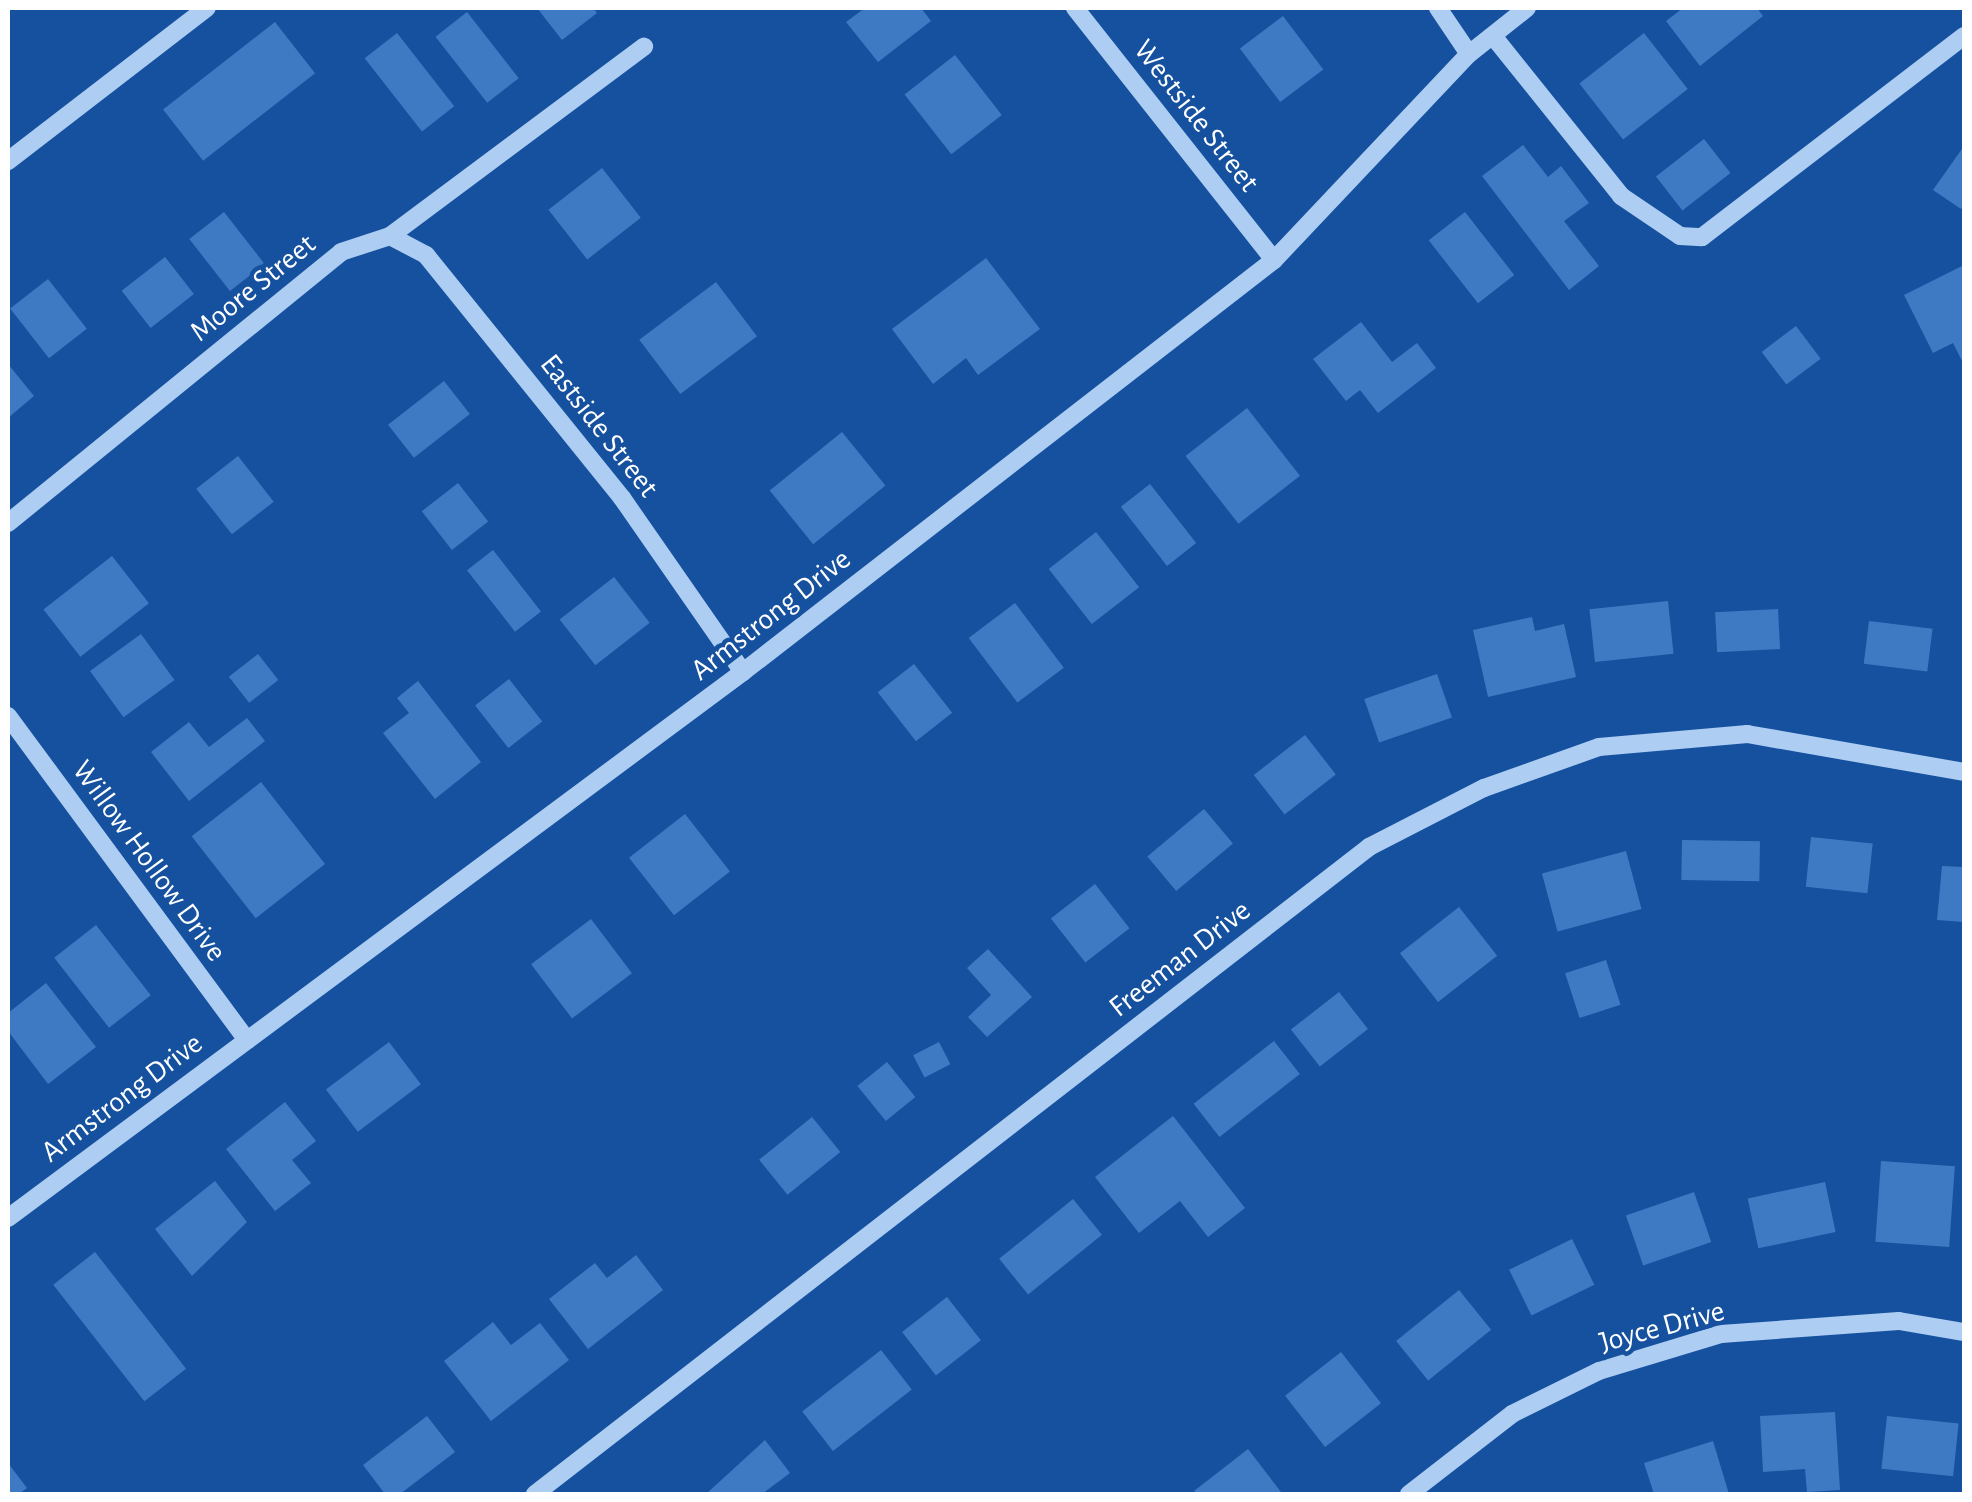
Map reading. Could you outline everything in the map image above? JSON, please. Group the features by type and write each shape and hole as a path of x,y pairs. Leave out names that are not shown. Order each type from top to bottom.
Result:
{"street":[{"path":"8,161 207,8"},
{"name":"Westside Street","path":"1075,8 1274,260"},
{"path":"1438,8 1469,54"},
{"name":"Armstrong Drive","path":"8,1218 743,672 1274,260 1469,54 1528,8"},
{"path":"1492,36 1621,196 1680,236 1702,237 1964,36"},
{"name":"Moore Street","path":"8,523 341,252 390,236 644,46"},
{"name":"Eastside Street","path":"390,236 438,270 622,498 743,672"},
{"name":"Willow Hollow Drive","path":"8,716 247,1040"},
{"name":"Freeman Drive","path":"535,1494 1369,848 1484,788 1598,747 1748,734 1964,772"},
{"name":"Joyce Drive","path":"1409,1494 1512,1414 1599,1372 1721,1334 1899,1321 1964,1332"}],"building":[{"path":"537,8 593,8 597,13 562,40"},
{"path":"865,8 921,8 931,21 878,62 846,22"},
{"path":"1683,8 1757,8 1763,16 1700,66 1666,21"},
{"path":"467,12 519,78 487,103 435,37"},
{"path":"1283,16 1323,70 1280,102 1240,48"},
{"path":"275,22 315,73 203,161 163,109"},
{"path":"397,33 454,106 422,132 365,58"},
{"path":"1644,33 1688,89 1623,139 1579,83"},
{"path":"955,55 1002,115 951,154 905,94"},
{"path":"1704,139 1730,173 1682,210 1656,177"},
{"path":"1523,145 1548,177 1561,166 1589,203 1564,221 1599,266 1569,290 1482,176"},
{"path":"1964,146 1964,204 1961,209 1933,190"},
{"path":"602,168 641,218 587,260 548,210"},
{"path":"224,212 265,264 230,291 189,239"},
{"path":"1465,212 1514,275 1478,303 1429,240"},
{"path":"165,257 194,294 151,328 122,291"},
{"path":"986,258 1040,329 978,375 966,358 933,384 892,329"},
{"path":"1964,265 1964,365 1953,343 1933,353 1904,295"},
{"path":"48,279 87,329 49,358 10,309"},
{"path":"716,282 757,336 680,394 639,340"},
{"path":"1361,322 1392,362 1417,343 1436,368 1378,413 1360,390 1346,401 1313,359"},
{"path":"1796,326 1821,359 1786,385 1762,352"},
{"path":"8,364 34,396 8,418"},
{"path":"444,381 470,414 414,458 388,425"},
{"path":"1247,408 1300,476 1238,524 1186,456"},
{"path":"842,432 885,486 813,544 770,491"},
{"path":"238,456 274,502 232,534 196,489"},
{"path":"458,483 488,522 452,550 422,511"},
{"path":"1150,484 1196,543 1167,566 1121,507"},
{"path":"1096,532 1139,587 1092,624 1049,569"},
{"path":"493,550 541,611 515,632 467,570"},
{"path":"112,556 149,603 80,657 43,610"},
{"path":"614,577 650,623 595,665 560,619"},
{"path":"1668,601 1674,654 1595,662 1589,609"},
{"path":"1015,603 1064,668 1017,703 969,638"},
{"path":"1778,609 1780,649 1717,652 1715,612"},
{"path":"1532,617 1535,631 1564,624 1576,677 1488,697 1473,630"},
{"path":"1869,621 1933,629 1927,671 1864,664"},
{"path":"141,634 175,680 124,717 90,671"},
{"path":"258,654 278,680 249,703 229,677"},
{"path":"914,664 952,713 916,741 878,692"},
{"path":"1437,674 1452,717 1379,743 1364,699"},
{"path":"509,679 542,722 508,748 475,705"},
{"path":"418,681 481,762 435,799 383,733 409,713 397,698"},
{"path":"247,718 265,741 189,801 151,752 189,722 209,747"},
{"path":"1305,735 1336,774 1285,814 1254,775"},
{"path":"261,782 325,864 256,918 192,836"},
{"path":"1204,809 1233,843 1176,891 1147,857"},
{"path":"685,814 730,872 674,915 629,858"},
{"path":"1811,837 1873,843 1867,893 1806,887"},
{"path":"1682,840 1760,841 1759,881 1681,880"},
{"path":"1626,851 1642,909 1557,931 1542,874"},
{"path":"1942,866 1964,867 1964,922 1937,920"},
{"path":"1095,884 1129,928 1085,963 1051,918"},
{"path":"1459,907 1497,956 1438,1002 1400,953"},
{"path":"591,919 632,973 572,1018 531,964"},
{"path":"96,925 151,995 109,1028 54,958"},
{"path":"988,949 1032,997 987,1037 968,1017 991,995 967,968"},
{"path":"1606,960 1621,1005 1580,1018 1565,973"},
{"path":"46,983 96,1047 48,1084 8,1031 8,1013"},
{"path":"1339,992 1368,1029 1320,1067 1291,1030"},
{"path":"1274,1041 1300,1074 1219,1137 1194,1104"},
{"path":"389,1042 421,1084 358,1132 326,1090"},
{"path":"939,1042 950,1064 925,1077 913,1055"},
{"path":"887,1062 915,1097 886,1121 857,1086"},
{"path":"285,1102 316,1141 292,1160 311,1183 275,1211 226,1149"},
{"path":"1173,1116 1245,1208 1208,1237 1180,1201 1139,1233 1095,1177"},
{"path":"812,1117 840,1152 787,1195 759,1160"},
{"path":"1881,1161 1955,1166 1949,1247 1875,1242"},
{"path":"215,1181 247,1222 192,1276 155,1229"},
{"path":"1825,1182 1836,1232 1758,1248 1748,1198"},
{"path":"1694,1192 1711,1242 1643,1266 1626,1215"},
{"path":"1073,1199 1102,1235 1028,1295 999,1259"},
{"path":"1572,1239 1594,1285 1531,1316 1509,1270"},
{"path":"95,1252 186,1369 144,1401 53,1285"},
{"path":"636,1255 663,1290 588,1349 549,1299 595,1263 607,1278"},
{"path":"1459,1290 1491,1330 1428,1381 1396,1341"},
{"path":"947,1297 981,1340 936,1375 902,1332"},
{"path":"493,1322 511,1345 540,1323 569,1360 491,1421 444,1361"},
{"path":"881,1350 912,1389 833,1451 802,1412"},
{"path":"1341,1352 1381,1403 1325,1447 1285,1396"},
{"path":"1835,1412 1840,1490 1807,1492 1805,1469 1763,1472 1760,1416"},
{"path":"427,1416 455,1452 400,1494 385,1494 363,1465"},
{"path":"1887,1416 1959,1424 1953,1476 1881,1469"},
{"path":"765,1440 790,1473 762,1494 706,1494"},
{"path":"1713,1441 1729,1494 1654,1494 1644,1463"},
{"path":"1248,1449 1281,1492 1194,1491"},
{"path":"8,1463 27,1488 19,1494 8,1494"}]}
